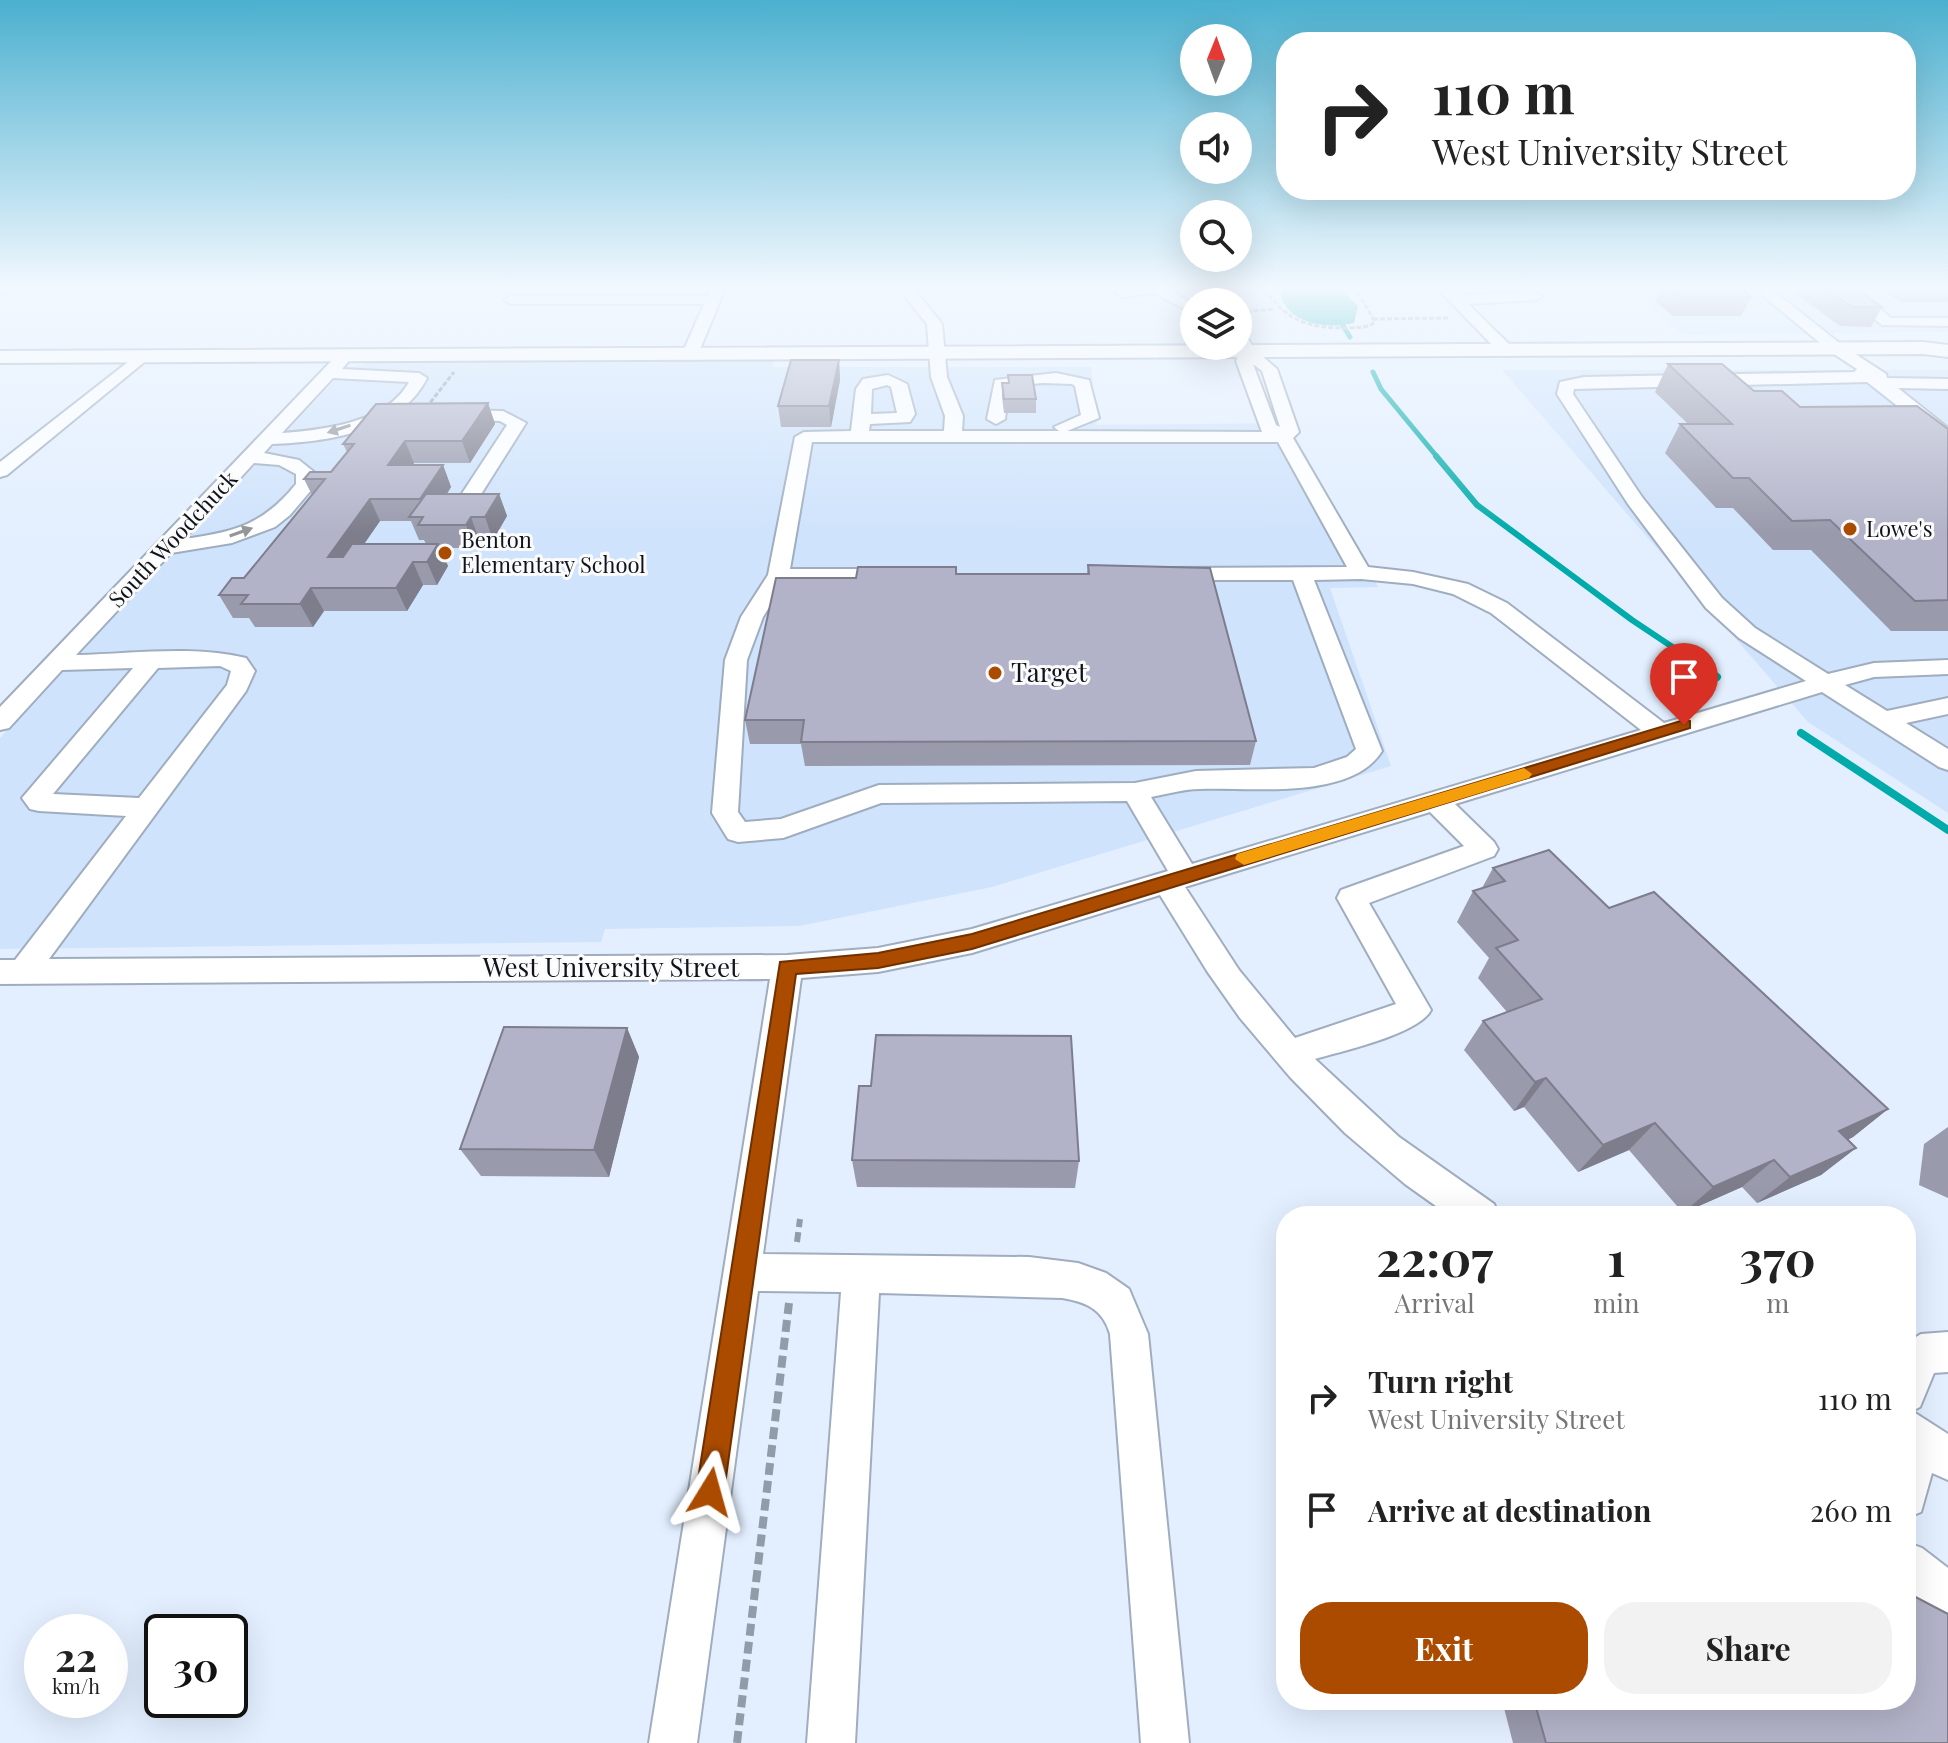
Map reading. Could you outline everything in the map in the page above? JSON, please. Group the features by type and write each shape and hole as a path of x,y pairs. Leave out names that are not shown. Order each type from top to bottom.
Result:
{"street":[{"path":"0,471 124,370"},
{"name":"South Woodchuck","path":"0,722 332,370"},
{"path":"939,370 954,416 953,435"},
{"path":"1247,370 1268,428 1284,437 1361,573"},
{"path":"1863,370 1948,437"},
{"path":"267,439 310,438 386,413 398,407 418,384 419,378 329,373"},
{"path":"1948,384 1868,374 1584,382 1566,386 1565,394 1635,500 1714,603 1747,633 1948,761"},
{"path":"997,428 991,415 989,379 1056,384 1079,380 1083,383 1090,414 1084,422 1063,426"},
{"path":"386,413 503,416 517,423 471,495"},
{"path":"1284,437 1063,426 997,428 953,435 861,428 804,437 778,575 752,617 736,660 725,813 738,832 783,828 879,794 1135,792 1194,780 1311,779 1362,762 1369,751 1301,574"},
{"path":"165,548 218,540 264,523 278,515 305,485 305,472 296,464 279,458 250,458"},
{"path":"1145,574 1361,573 1413,578 1480,597 1526,628 1659,732"},
{"path":"778,575 920,575"},
{"path":"149,808 52,803 35,798 154,658"},
{"path":"12,972 149,808 238,686 243,671 238,663 220,659 154,658 56,663"},
{"name":"West University Street","path":"12,972 787,967 878,960 972,941 1824,683 1874,670 1948,667"},
{"path":"1881,720 1948,706"},
{"path":"1135,792 1176,879 1250,1008 1320,1086 1386,1146 1467,1206"},
{"path":"1290,1053 1381,1025 1415,1010 1351,898 1484,849 1435,801"},
{"path":"673,1743 787,967"},
{"path":"742,1272 1069,1279 1089,1284 1113,1297 1126,1314 1165,1743"},
{"path":"831,1743 861,1273"},
{"path":"1916,1367 1921,1354 1948,1352"},
{"path":"1916,1466 1924,1441"},
{"path":"1916,1572 1948,1596"}],"path":[{"path":"426,413 455,370"},
{"path":"737,1743 800,1219"}],"shaded area":[{"path":"344,370 1091,370 1097,425 1288,423 1378,587 1330,588 1391,766 992,887 799,926 605,929 601,942 0,949 0,738"},
{"path":"1502,370 1948,370 1948,813 1808,722"}],"building":[{"path":"788,370 837,370 829,406 778,406"},
{"name":"Lowe's","path":"1675,370 1730,370 1754,391 1782,391 1800,407 1917,406 1948,429 1948,600 1915,601 1830,520 1792,521 1749,478 1733,478 1680,424 1732,424"},
{"path":"1008,375 1032,375 1036,399 1004,399 1002,383 1009,383"},
{"path":"488,403 462,441 405,441 388,465 443,465 420,499 370,499 328,557 343,557 352,544 438,544 427,562 413,562 396,588 311,588 300,604 241,604 248,595 219,595 232,578 244,578 325,479 304,479 310,472 331,472 354,444 343,444 376,404"},
{"path":"426,494 499,494 485,517 471,517 466,525 418,525 423,517 409,517"},
{"name":"Target","path":"1088,565 1210,568 1256,741 801,742 804,720 745,720 776,578 856,578 858,567 956,567 956,574 1089,574"},
{"path":"1549,850 1609,908 1654,892 1888,1109 1839,1131 1856,1148 1790,1177 1774,1160 1713,1187 1655,1123 1603,1145 1546,1078 1535,1082 1483,1021 1542,999 1496,948 1518,940 1473,891 1505,881 1493,868"},
{"path":"504,1027 627,1028 594,1150 460,1149"},
{"path":"876,1035 1071,1036 1079,1161 852,1160 859,1086 871,1086"},
{"path":"1916,1597 1948,1614 1948,1743 1546,1743 1537,1710 1916,1710"}],"waterway":[{"path":"1373,372 1381,389 1438,458"},
{"path":"1436,456 1477,505 1632,620 1707,670"},
{"path":"1707,670 1717,677"},
{"path":"1801,733 1948,830"}],"slow traffic":[{"path":"1244,859 1524,774"}],"place":[{"name":"Lowe's","path":"1850,529"},
{"name":"Benton Elementary School","path":"445,553"},
{"name":"Target","path":"995,673"}],"route":[{"path":"710,1492 787,967 878,960 972,941 1684,725"}]}
